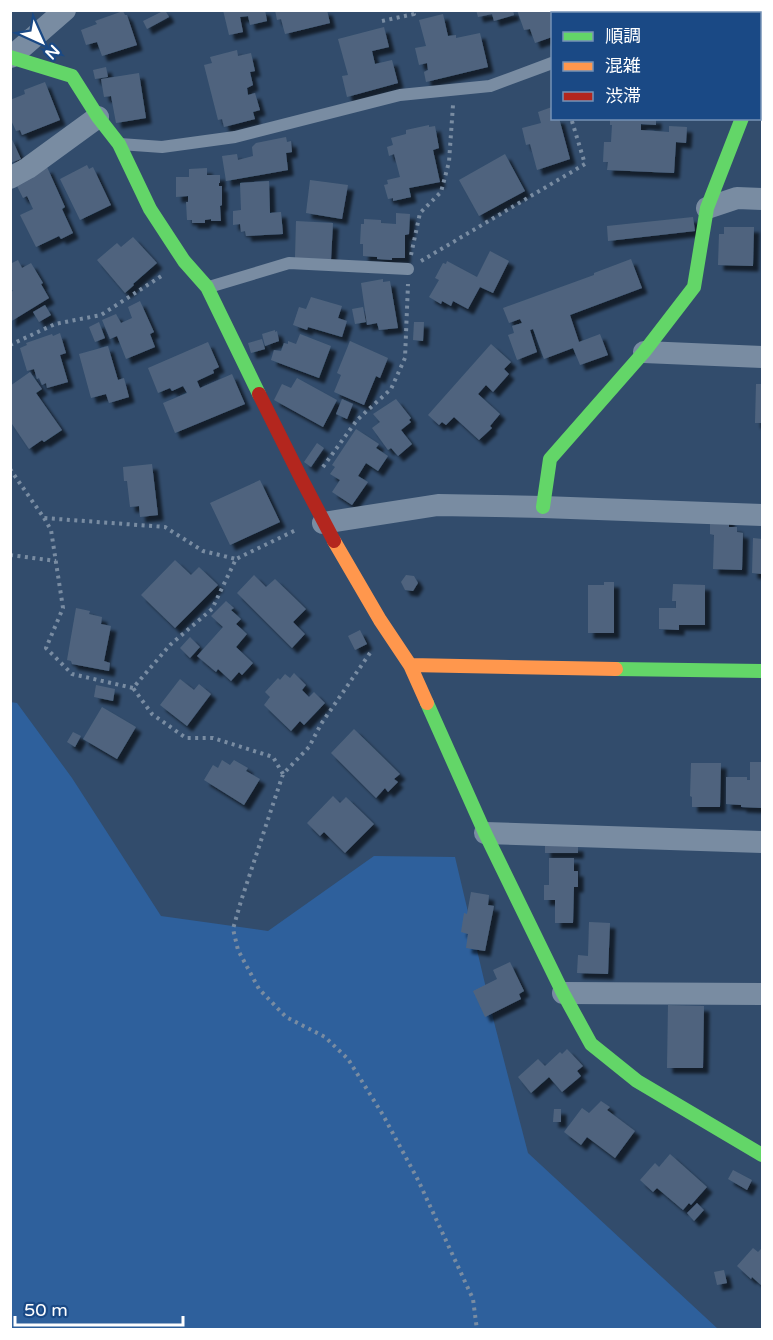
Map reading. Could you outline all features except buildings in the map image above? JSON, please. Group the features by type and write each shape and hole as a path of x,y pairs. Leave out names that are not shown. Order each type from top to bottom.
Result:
{"street":[{"path":"11,57 65,10"},
{"path":"11,57 72,76 98,117 119,144 150,208 184,261 207,287 323,523 410,665 485,833 563,993 591,1044 637,1081 762,1155"},
{"path":"10,178 28,168 98,117"},
{"path":"543,507 550,459 644,352 694,287 707,208 741,120"},
{"path":"707,208 737,198 762,199"},
{"path":"644,352 762,357"},
{"path":"323,523 438,505 762,515"},
{"path":"410,665 762,671"},
{"path":"485,833 762,842"},
{"path":"563,993 762,994"}],"lane":[{"path":"119,144 162,147 235,137 400,95 490,86 551,63"},
{"path":"207,287 289,263 408,269"}],"path":[{"path":"382,21 414,14 413,10"},
{"path":"308,491 357,420 391,390 405,358 408,269 420,213 441,192 449,162 454,90"},
{"path":"408,269 585,164 572,120"},
{"path":"10,345 55,324 101,315 184,261"},
{"path":"10,469 51,530 63,608 46,648 72,674 133,688 152,714 186,738 213,738 273,757 284,774"},
{"path":"44,518 165,526 203,551 236,560"},
{"path":"133,688 170,645 213,609 236,560 306,525 323,523"},
{"path":"10,555 56,561"},
{"path":"394,642 370,653 321,724 309,747 284,774 233,930 238,950 258,989 286,1017 325,1037 348,1059 383,1115 423,1190 473,1299 477,1329"}],"shaded area":[{"path":"10,702 17,703 72,778 161,916 268,931 374,856 455,857 528,1153 718,1329 11,1329"}],"traffic: fast":[{"path":"10,57 72,76 98,117 119,144 150,209 184,261 207,287 259,394"},
{"path":"543,507 550,459 644,352 694,287 707,208 741,120"},
{"path":"616,669 762,671"},
{"path":"427,703 485,833 563,993 591,1044 637,1081 762,1155"}],"traffic: slow":[{"path":"334,541 380,620 410,665 427,703"},
{"path":"410,665 616,669"}],"traffic: jam":[{"path":"259,394 334,541"}]}
